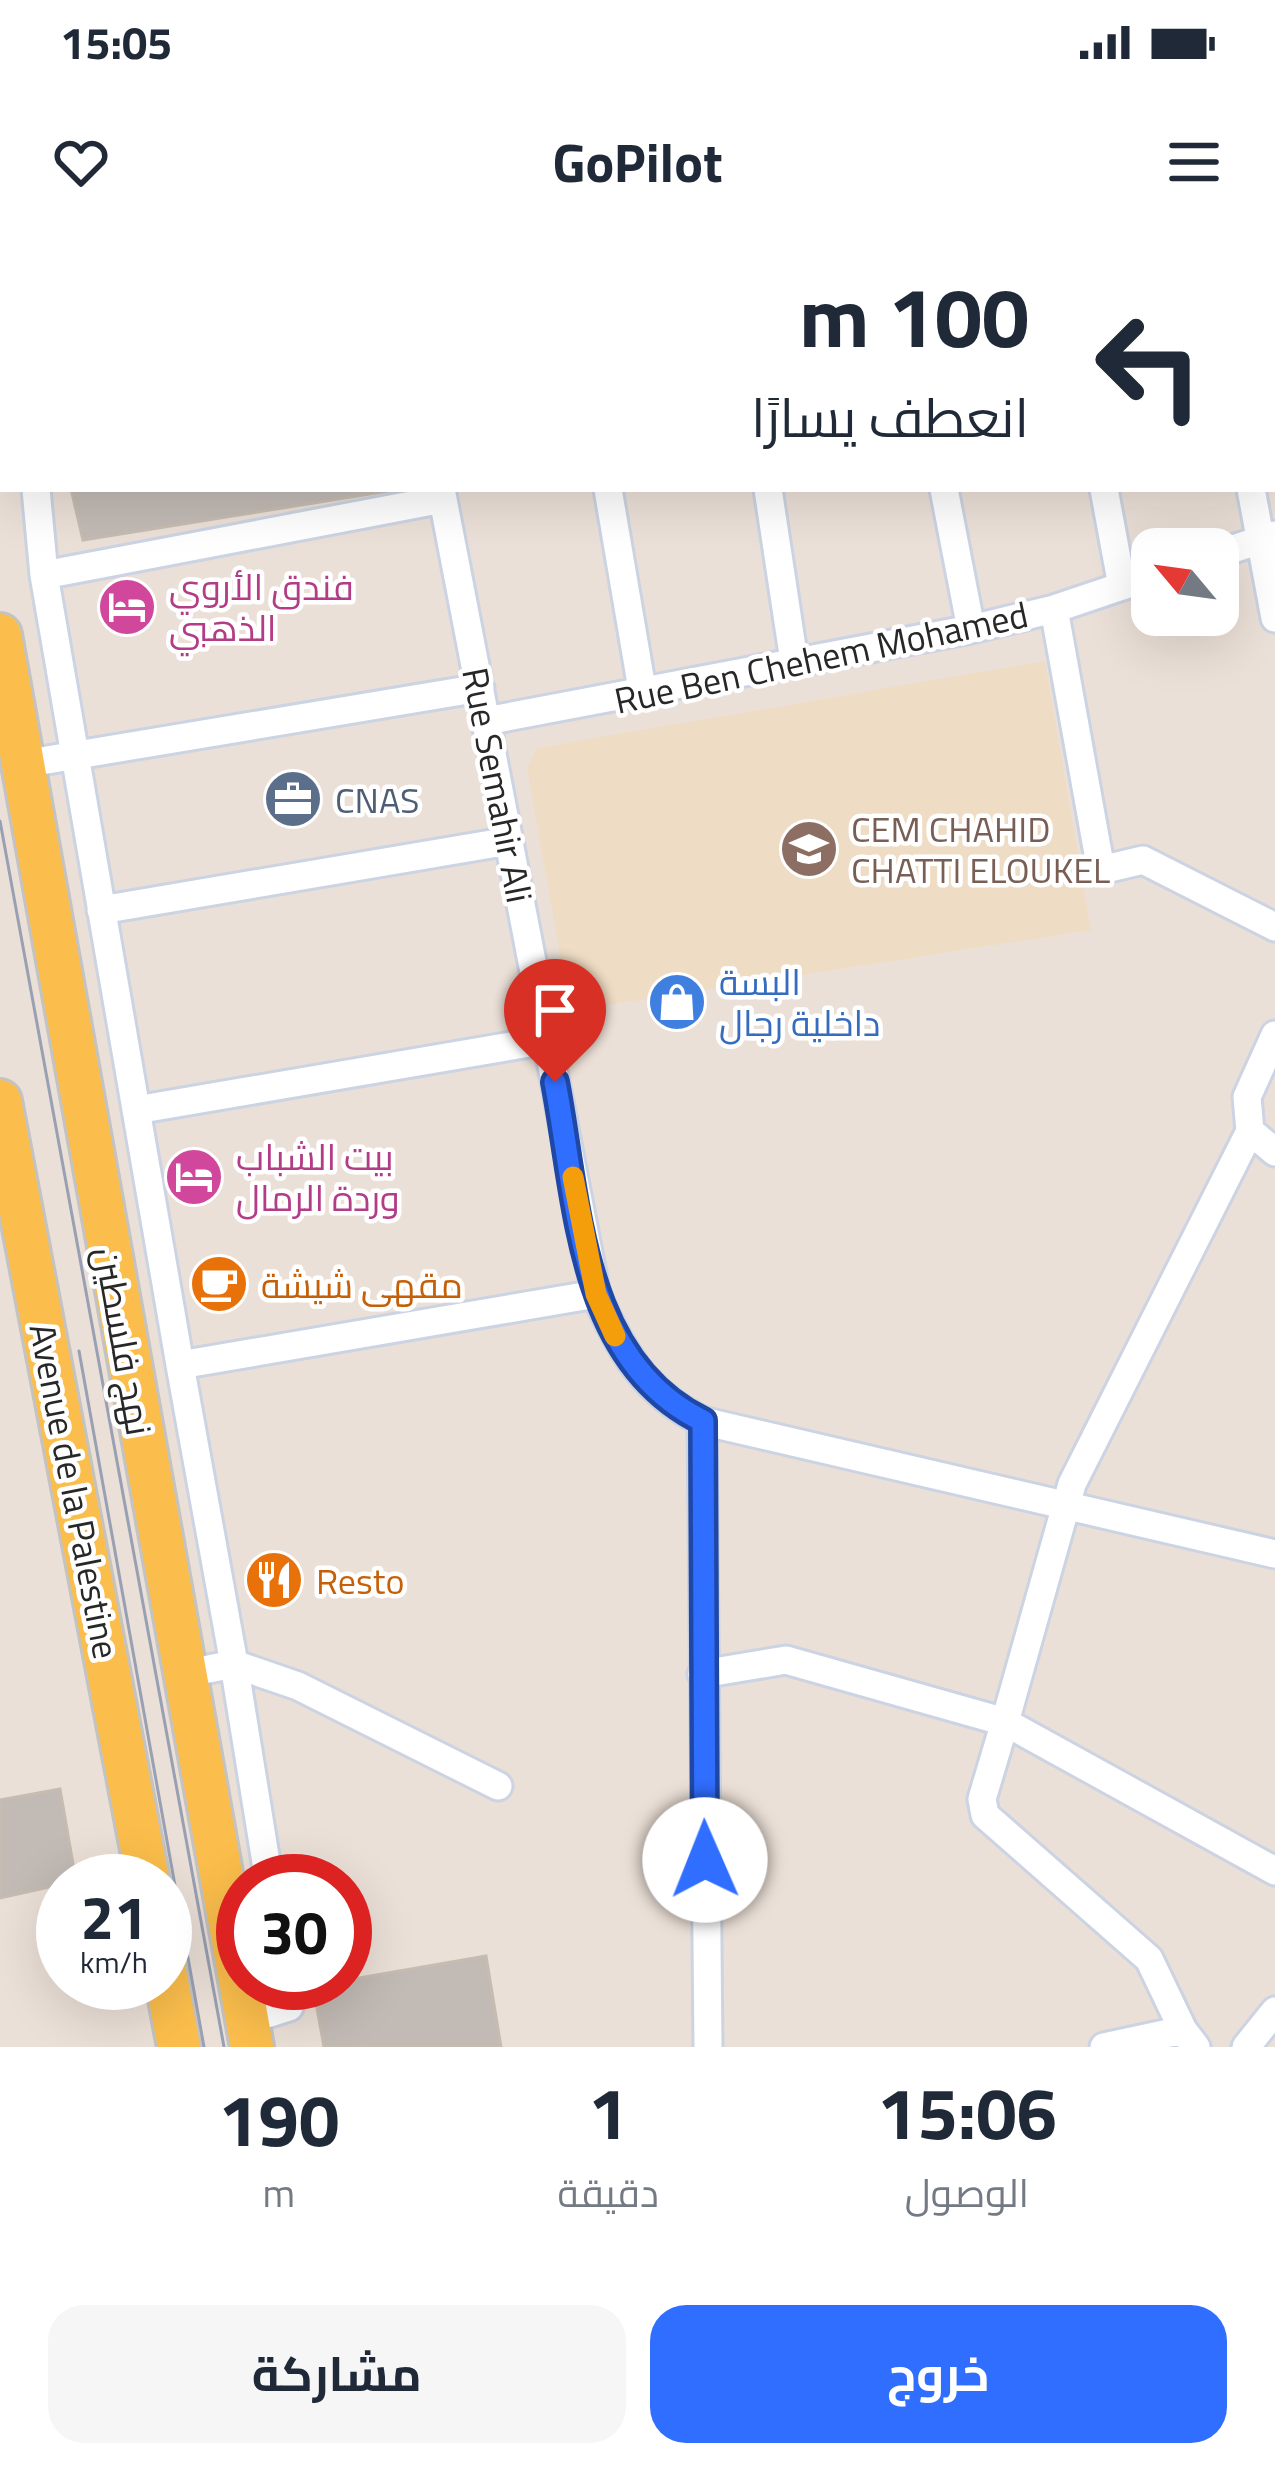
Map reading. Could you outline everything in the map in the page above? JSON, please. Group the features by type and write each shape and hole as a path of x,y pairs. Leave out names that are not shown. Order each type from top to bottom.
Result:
{"main road":[{"name":"نهج فلسطين","path":"0,635 250,2034"},
{"name":"Avenue de la Palestine","path":"0,1101 143,1854"},
{"path":"172,2010 179,2047"}],"street":[{"path":"36,492 44,575 265,1854"},
{"path":"609,492 643,695"},
{"path":"768,492 794,661"},
{"path":"945,492 971,629"},
{"path":"1105,492 1122,586"},
{"path":"1252,492 1267,537 1275,618"},
{"path":"44,575 441,494"},
{"name":"Rue Semahir Ali","path":"441,494 596,1294 636,1372 668,1404 703,1421 1275,1554"},
{"name":"Rue Ben Chehem Mohamed","path":"486,722 971,629 1054,609 1131,583"},
{"path":"1054,609 1101,871 1143,860 1275,926"},
{"path":"22,764 480,688"},
{"path":"101,910 508,841"},
{"path":"1104,2047 1189,2039 1149,1959 986,1815 982,1798 1066,1508 1115,1393 1250,1131 1247,1097 1275,1036"},
{"path":"136,1110 547,1040"},
{"path":"1250,1131 1275,1153"},
{"path":"94,1169 145,1160"},
{"path":"180,1364 596,1294"},
{"path":"703,1421 708,2047"},
{"path":"702,1673 786,1660 1005,1722 1275,1871"},
{"path":"184,1674 234,1664 298,1685 498,1786"},
{"path":"250,2034 285,2010"},
{"path":"1246,2047 1275,2011"}],"shaded area":[{"name":"CEM CHAHID CHATTI ELOUKEL","path":"1045,661 1091,930 570,1011 527,768 537,748"}],"building":[{"path":"72,492 382,492 83,540"},
{"path":"60,1789 71,1854 36,1854 36,1890 0,1898 0,1800"},
{"path":"486,1956 501,2047 324,2047 317,2010 372,2010 372,1976"}],"tram line":[{"path":"0,821 224,2047"},
{"path":"79,1351 204,2047"}],"slow traffic":[{"path":"573,1177 596,1294 615,1336"}],"place":[{"name":"فندق الأروي الذهبي","path":"127,607"},
{"name":"CNAS","path":"293,799"},
{"name":"CEM CHAHID CHATTI ELOUKEL","path":"809,849"},
{"name":"البسة داخلية رجال","path":"677,1002"},
{"name":"بيت الشباب وردة الرمال","path":"194,1177"},
{"name":"مقهى شيشة","path":"219,1284"},
{"name":"Resto","path":"274,1580"}],"route":[{"path":"555,1082 596,1294 636,1372 668,1404 703,1421 705,1860"}]}
